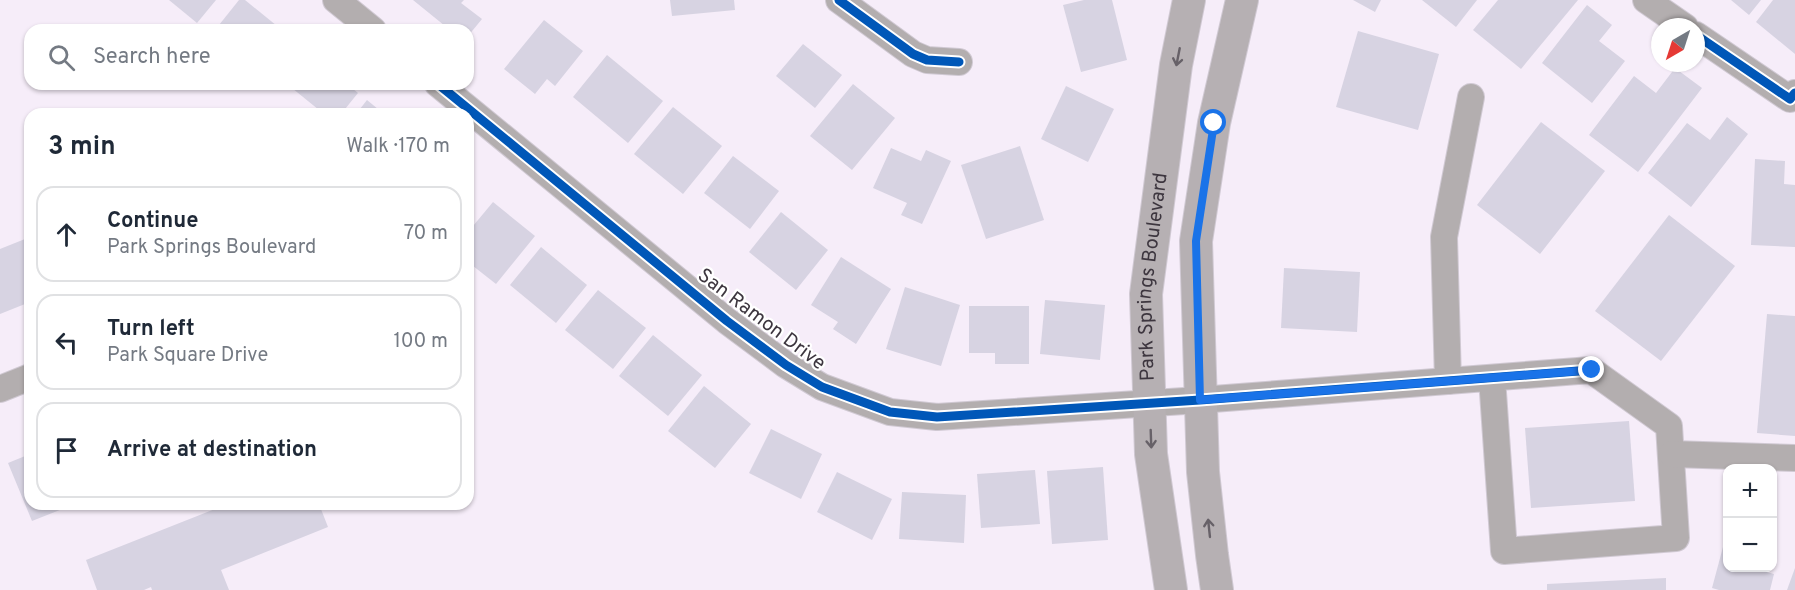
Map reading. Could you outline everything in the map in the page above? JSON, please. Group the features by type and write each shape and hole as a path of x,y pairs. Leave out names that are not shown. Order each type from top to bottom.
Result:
{"main road":[{"name":"Park Springs Boulevard","path":"1171,590 1151,454 1146,294 1176,65 1189,0"},
{"name":"Park Springs Boulevard","path":"1218,590 1203,472 1196,241 1214,123 1242,0"}],"street":[{"path":"336,0 365,24"},
{"path":"839,0 913,54 927,60 960,62"},
{"path":"1646,0 1672,18"},
{"path":"1705,41 1790,99 1795,93"},
{"name":"San Ramon Drive","path":"445,90 467,108"},
{"path":"1448,381 1444,237 1471,97"},
{"name":"San Ramon Drive","path":"474,114 727,321 786,365 822,387 890,412 938,417 1200,400 1592,370 1670,426 1672,454"},
{"path":"1492,378 1504,551 1677,537 1672,454 1795,458"},
{"path":"0,389 24,379"}],"building":[{"path":"169,0 216,0 197,23"},
{"path":"239,0 245,0 275,24 220,24"},
{"path":"413,0 464,0 461,3 482,19 474,29 474,24 443,24"},
{"path":"670,0 734,0 735,10 672,16"},
{"path":"1084,0 1112,0 1127,60 1081,72 1063,5"},
{"path":"1353,0 1381,0 1375,12"},
{"path":"1422,0 1477,0 1456,27"},
{"path":"1498,0 1578,0 1521,69 1473,30"},
{"path":"1731,0 1761,0 1749,15"},
{"path":"1773,0 1795,0 1795,54 1756,22"},
{"path":"1587,5 1612,25 1599,41 1625,61 1592,103 1542,63"},
{"path":"544,20 583,51 555,86 547,79 535,94 504,69"},
{"path":"1358,31 1439,54 1418,130 1336,107"},
{"path":"803,44 842,75 815,108 776,76"},
{"path":"607,55 663,101 628,143 573,97"},
{"path":"1672,72 1680,72 1702,88 1638,172 1589,135 1634,76 1656,93"},
{"path":"853,84 895,118 852,170 810,136"},
{"path":"1066,86 1114,109 1088,162 1041,139"},
{"path":"294,90 354,90 358,93 346,108 317,108"},
{"path":"367,100 377,108 361,108"},
{"path":"673,107 722,146 683,194 634,154"},
{"path":"1727,117 1748,134 1691,207 1648,173 1687,123 1710,140"},
{"path":"1541,122 1605,171 1540,254 1477,205"},
{"path":"1020,146 1044,220 986,239 961,165"},
{"path":"891,148 921,161 926,150 951,161 922,224 901,215 907,203 873,188"},
{"path":"733,156 779,191 750,229 704,193"},
{"path":"1755,159 1785,161 1784,184 1795,185 1795,247 1751,245"},
{"path":"493,202 535,236 496,284 474,267 474,225"},
{"path":"781,212 828,250 796,290 749,252"},
{"path":"1669,215 1735,266 1661,361 1595,311"},
{"path":"24,239 24,304 0,314 0,249"},
{"path":"541,247 587,285 556,323 510,285"},
{"path":"841,257 891,289 856,344 833,329 838,322 811,305"},
{"path":"1284,268 1360,272 1357,332 1281,328"},
{"path":"905,287 960,305 941,366 886,349"},
{"path":"598,290 646,328 613,369 565,330"},
{"path":"1045,300 1105,305 1100,360 1040,354"},
{"path":"969,306 1029,306 1029,364 995,364 995,353 969,353"},
{"path":"1767,314 1795,316 1795,436 1757,433"},
{"path":"653,335 702,375 668,416 619,376"},
{"path":"704,386 751,424 715,468 668,431"},
{"path":"1629,421 1635,501 1531,508 1525,428"},
{"path":"771,429 822,454 801,499 749,473"},
{"path":"24,456 24,502 8,463"},
{"path":"1103,467 1108,540 1052,544 1047,471"},
{"path":"1035,470 1040,524 981,528 977,474"},
{"path":"837,472 892,499 872,540 817,512"},
{"path":"902,492 966,495 964,543 899,539"},
{"path":"27,510 60,510 32,521"},
{"path":"212,510 321,510 328,527 221,570 229,590 152,590 151,587 144,590 97,590 86,560"},
{"path":"1723,547 1723,572 1774,574 1770,590 1712,588"},
{"path":"1795,568 1795,590 1787,590"},
{"path":"1666,578 1666,590 1547,590 1547,584"}],"cycle path":[{"path":"839,0 913,54 927,60 959,62"},
{"path":"1705,41 1790,99 1795,93"},
{"path":"445,90 467,108"},
{"path":"474,114 727,321 786,365 822,387 890,412 937,417 1200,400 1591,370"}],"route":[{"path":"1214,123 1196,241 1200,400 1592,370"}]}
